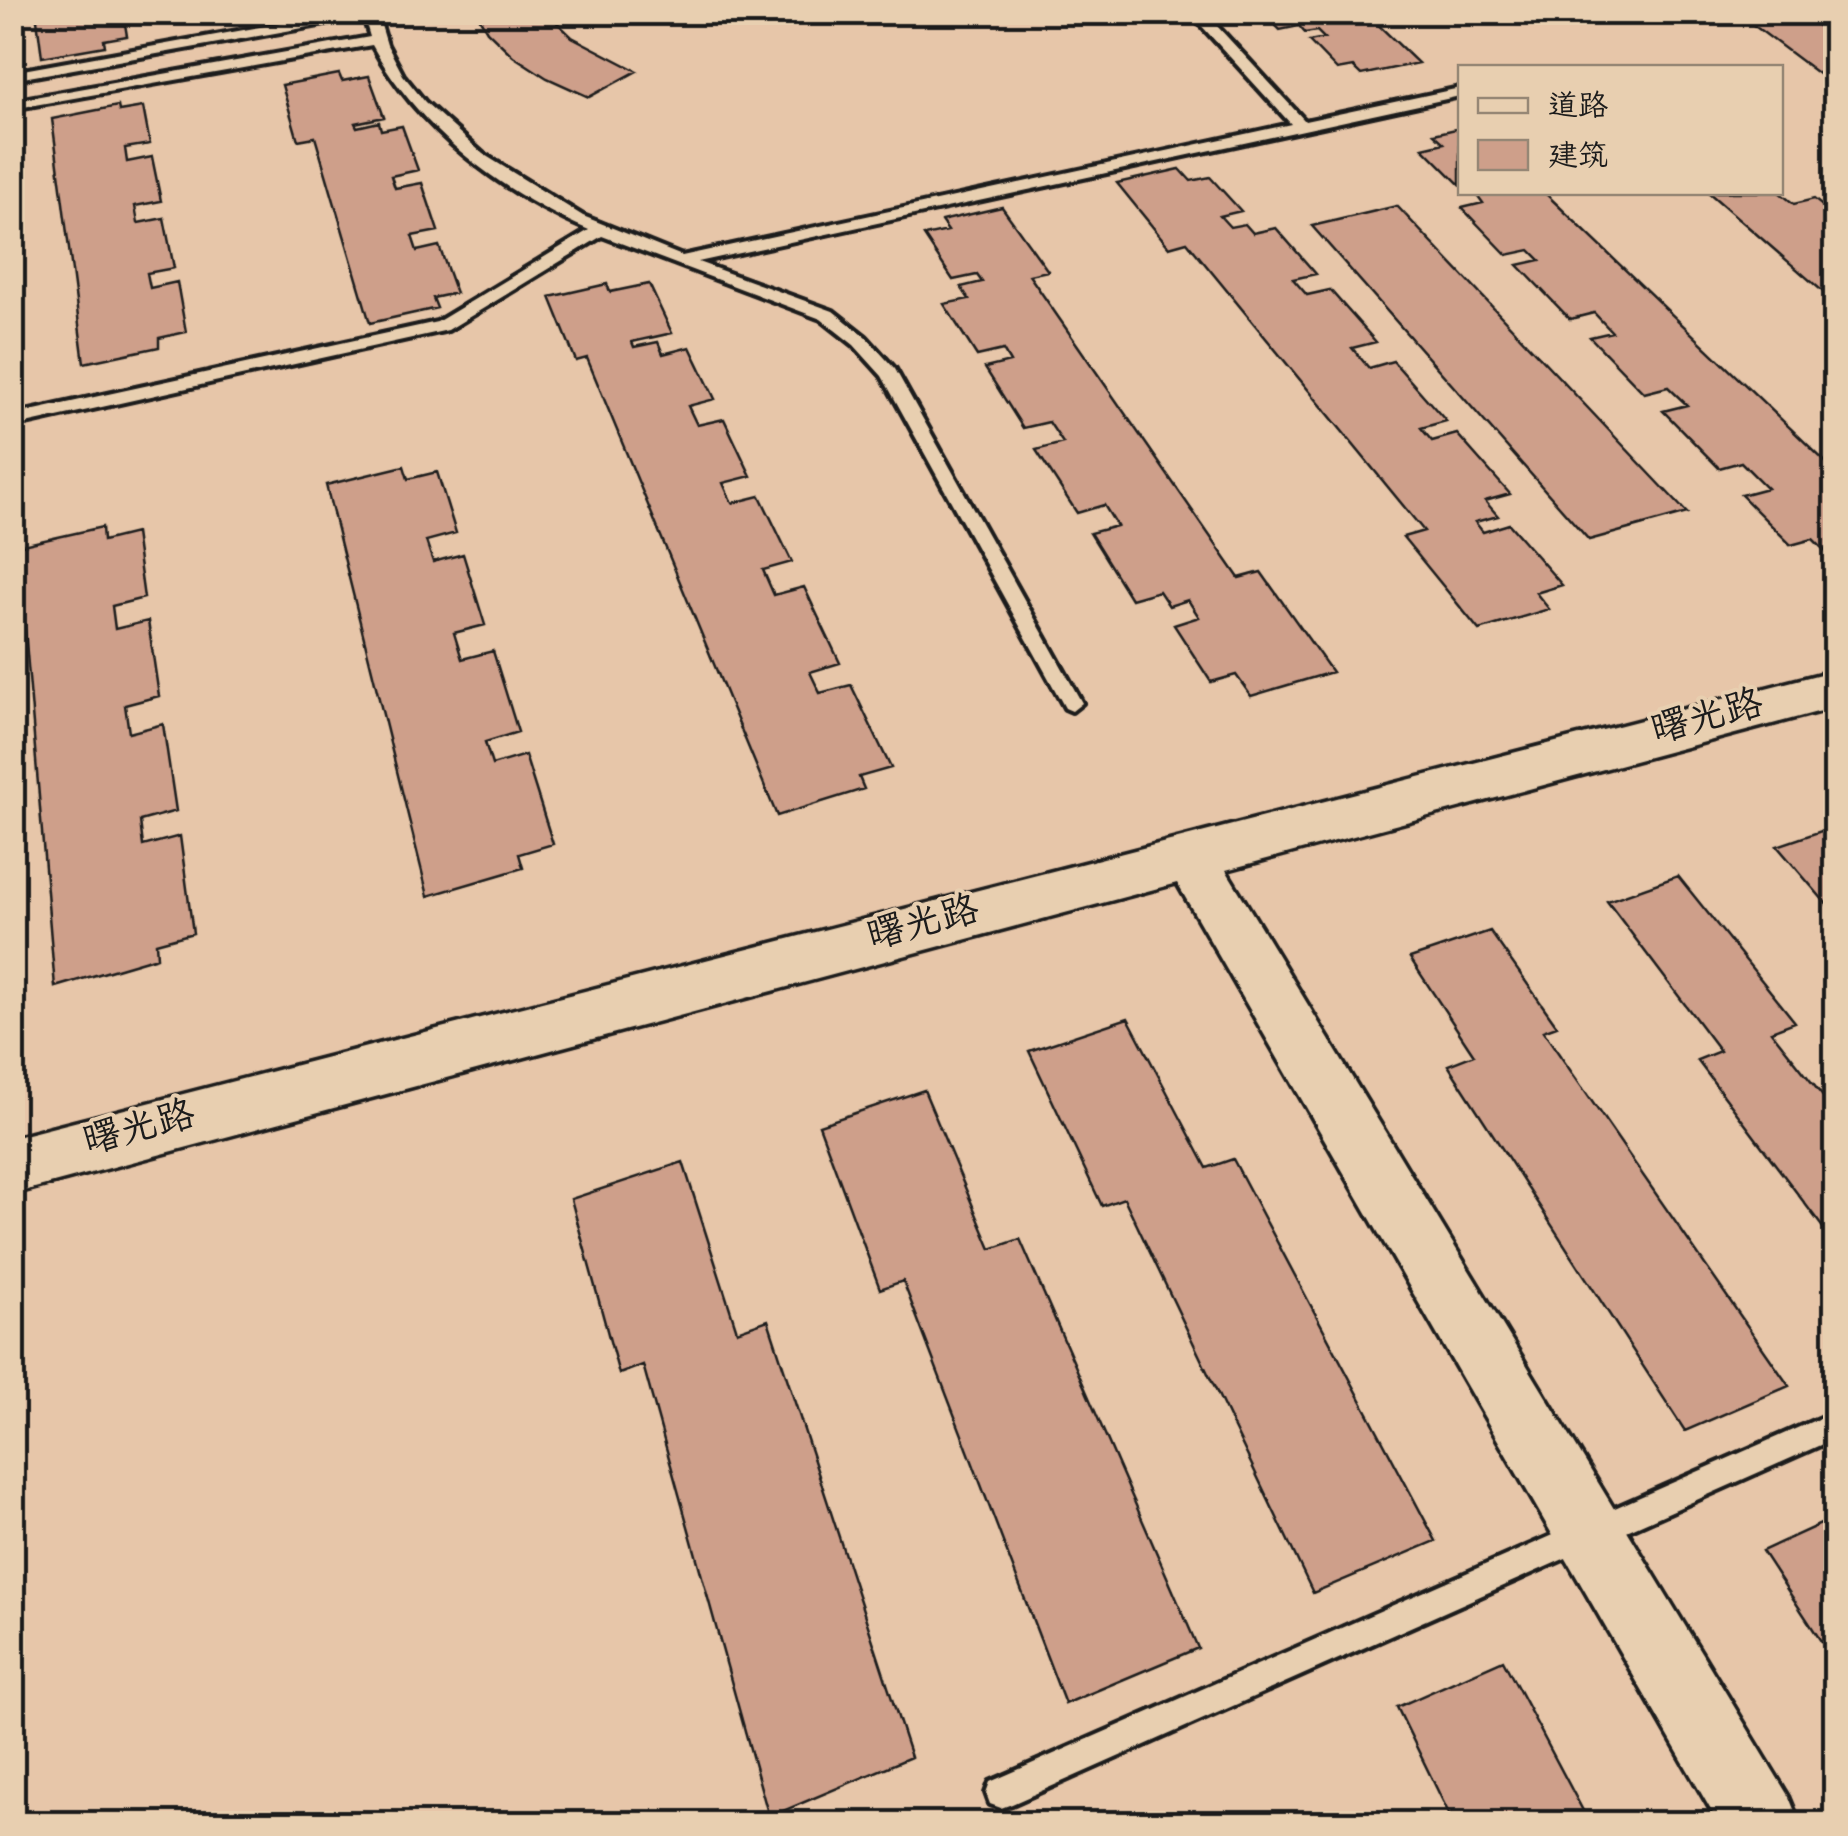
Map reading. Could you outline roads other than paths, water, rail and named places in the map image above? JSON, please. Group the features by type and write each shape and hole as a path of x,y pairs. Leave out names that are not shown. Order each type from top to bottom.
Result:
{"street":[{"name":"曙光路","path":"12,1166 1836,688"},
{"path":"1190,857 1762,1824"}],"lane":[{"path":"12,76 369,12 377,40 413,96 447,132 500,172 572,217 827,315 860,341 889,373 1072,702"},
{"path":"1196,12 1302,126"},
{"path":"12,105 377,40"},
{"path":"680,261 1458,92"},
{"path":"12,421 442,326 602,229"},
{"path":"1001,1793 1836,1424"}]}
